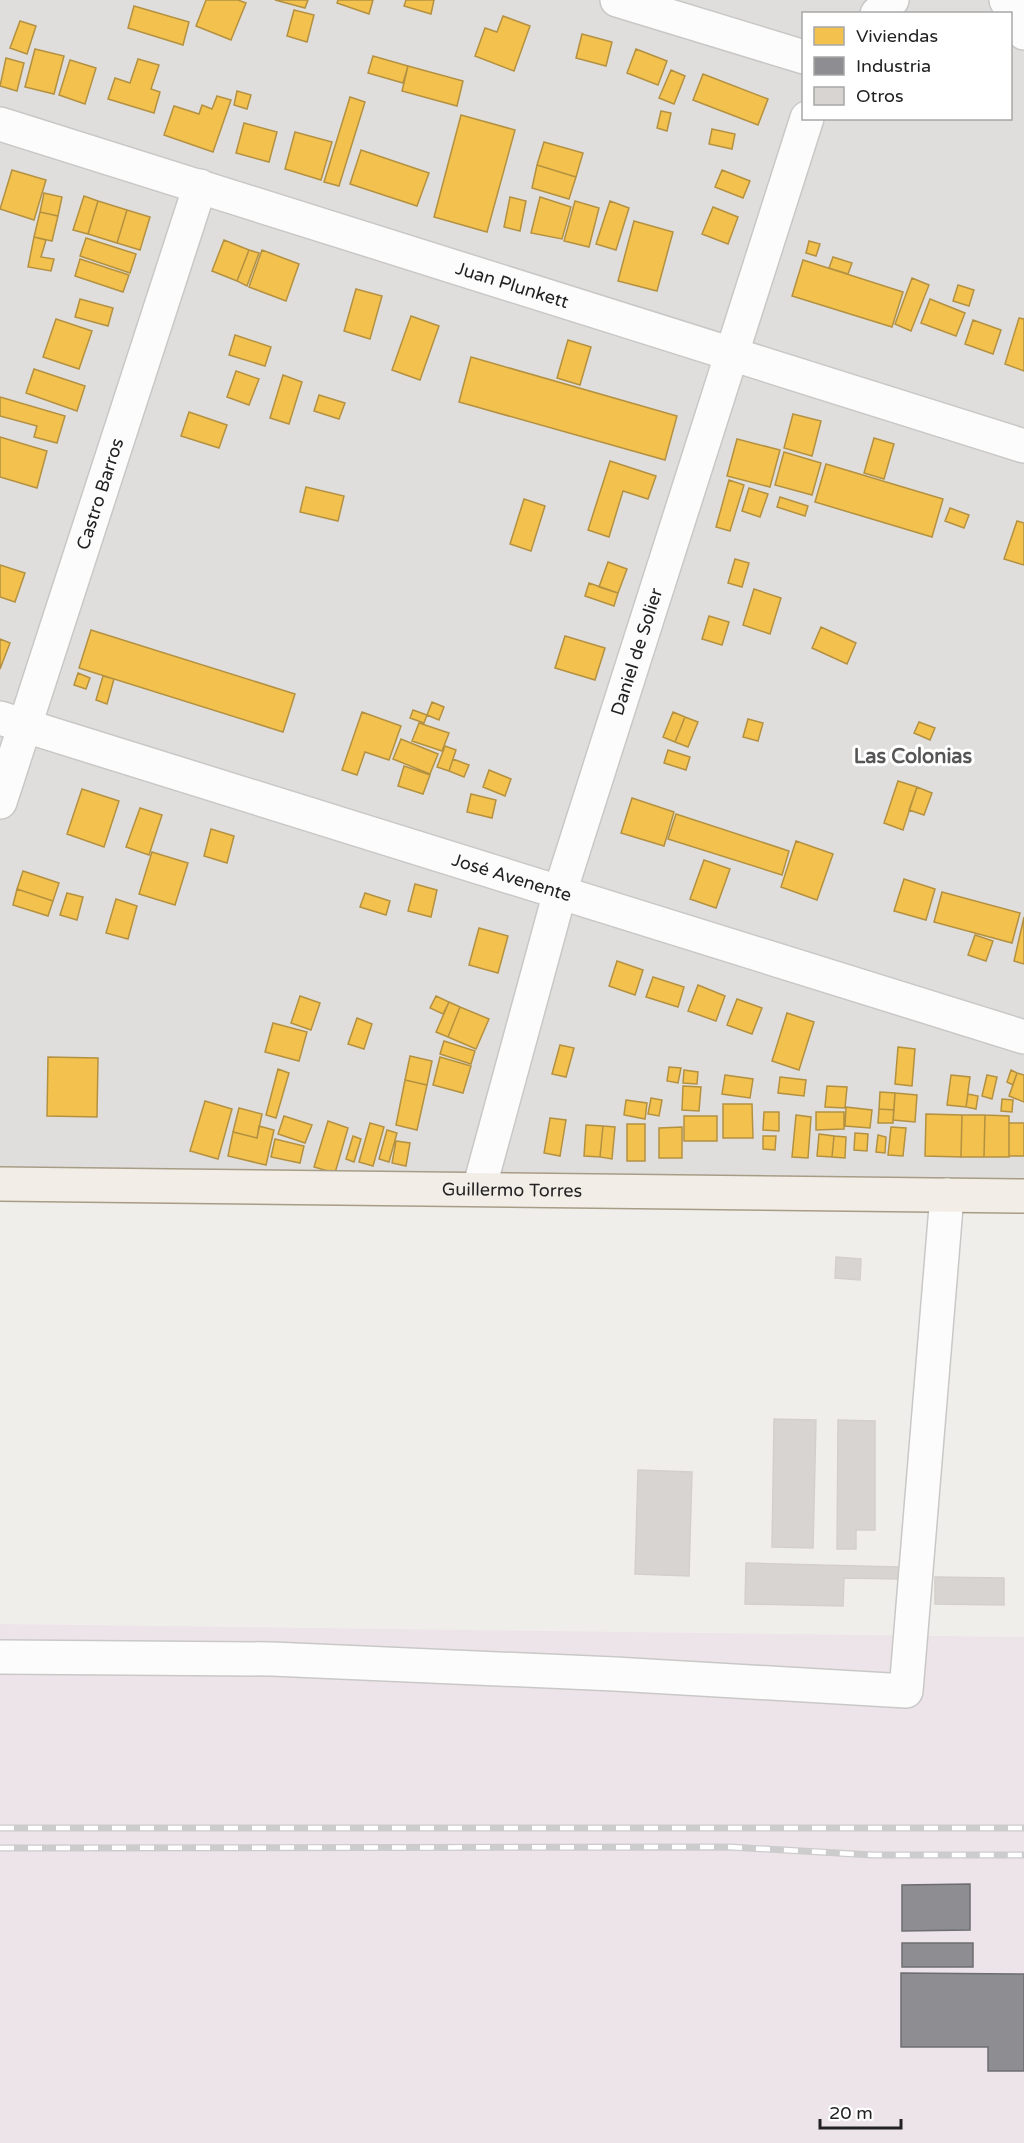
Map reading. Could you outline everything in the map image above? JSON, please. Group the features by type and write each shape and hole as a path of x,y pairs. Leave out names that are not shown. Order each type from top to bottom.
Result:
{"main road":[{"name":"Guillermo Torres","path":"0,1184 1024,1196"}],"street":[{"path":"880,12 892,0"},
{"path":"1006,0 1024,33"},
{"path":"630,2 802,56"},
{"name":"Daniel de Solier","path":"479,1189 560,892 806,120"},
{"name":"Juan Plunkett","path":"0,124 1024,447"},
{"name":"Castro Barros","path":"0,802 12,721 200,186"},
{"name":"José Avenente","path":"12,721 1024,1037"},
{"path":"0,1657 272,1659 906,1691 947,1195"}],"shaded area":[{"path":"0,0 1006,0 1024,33 1024,1196 0,1184"},
{"path":"0,1624 1024,1637 1024,2143 0,2143"}],"building: Viviendas":[{"path":"206,0 238,0 246,3 231,40 196,26"},
{"path":"275,0 308,0 305,8"},
{"path":"338,0 373,0 369,14 337,3"},
{"path":"406,0 434,0 431,14 404,6"},
{"path":"134,6 189,22 183,45 128,28"},
{"path":"294,10 314,15 307,42 287,36"},
{"path":"503,16 530,26 514,71 475,56 485,28 497,32"},
{"path":"20,21 36,26 27,54 10,48"},
{"path":"582,34 612,42 606,66 576,58"},
{"path":"35,49 64,56 54,94 25,87"},
{"path":"636,49 667,61 658,85 627,73"},
{"path":"373,56 408,66 403,83 368,73"},
{"path":"6,58 24,63 17,91 0,86"},
{"path":"138,59 159,65 151,89 160,92 154,113 108,99 115,78 130,83"},
{"path":"70,60 96,68 85,104 59,95"},
{"path":"408,66 463,81 457,106 402,91"},
{"path":"671,70 685,76 674,104 659,98"},
{"path":"703,74 768,99 758,125 693,100"},
{"path":"237,91 251,95 247,109 234,105"},
{"path":"217,96 231,100 213,152 164,135 174,106 199,114 202,105 212,109"},
{"path":"350,97 365,102 339,186 324,182"},
{"path":"661,111 671,113 667,131 657,128"},
{"path":"461,115 515,130 487,232 434,217"},
{"path":"244,123 277,132 269,162 236,153"},
{"path":"712,129 735,134 732,149 709,144"},
{"path":"295,132 332,142 321,180 285,169"},
{"path":"544,142 583,153 576,177 537,165"},
{"path":"361,150 429,173 417,206 350,184"},
{"path":"537,165 576,177 569,199 532,188"},
{"path":"12,170 46,180 34,220 0,209"},
{"path":"722,170 750,181 743,198 715,187"},
{"path":"44,193 62,197 58,216 40,212"},
{"path":"84,196 98,201 88,234 73,230"},
{"path":"510,197 526,201 520,231 504,227"},
{"path":"540,197 571,207 562,239 531,233"},
{"path":"98,201 127,210 117,243 88,234"},
{"path":"575,201 599,208 589,247 564,241"},
{"path":"610,201 629,208 616,250 596,244"},
{"path":"713,207 738,217 728,244 702,234"},
{"path":"127,210 150,217 140,250 117,243"},
{"path":"40,212 58,216 52,241 34,237"},
{"path":"634,221 673,232 657,291 618,281"},
{"path":"34,237 46,240 41,257 54,259 51,271 28,267"},
{"path":"86,238 136,254 130,273 80,256"},
{"path":"224,240 249,250 237,281 212,271"},
{"path":"809,241 820,244 816,256 806,253"},
{"path":"249,250 259,253 247,286 237,281"},
{"path":"262,250 299,264 286,301 249,287"},
{"path":"833,257 852,263 848,274 829,268"},
{"path":"80,259 129,275 123,292 75,276"},
{"path":"803,260 903,292 892,327 792,296"},
{"path":"912,278 929,285 911,331 895,324"},
{"path":"958,285 974,290 969,306 953,301"},
{"path":"356,289 382,296 370,339 344,331"},
{"path":"80,299 113,308 108,326 75,317"},
{"path":"930,299 965,313 956,336 921,323"},
{"path":"411,316 439,326 420,380 392,370"},
{"path":"1019,318 1024,319 1024,371 1005,364"},
{"path":"56,319 92,331 79,369 43,357"},
{"path":"973,320 1001,330 993,354 965,344"},
{"path":"235,335 271,347 265,366 229,355"},
{"path":"568,340 591,347 580,385 557,378"},
{"path":"471,357 677,416 665,460 459,402"},
{"path":"34,369 85,386 77,411 26,393"},
{"path":"236,371 259,379 249,405 227,397"},
{"path":"283,375 302,382 289,424 270,418"},
{"path":"319,395 345,403 339,419 314,411"},
{"path":"0,397 65,416 57,443 34,437 37,426 0,416"},
{"path":"189,412 227,425 219,448 181,436"},
{"path":"793,414 821,421 812,456 784,448"},
{"path":"0,437 47,451 37,488 0,477"},
{"path":"874,438 894,444 884,479 864,473"},
{"path":"737,439 780,450 770,487 727,476"},
{"path":"784,452 821,463 812,495 775,485"},
{"path":"610,461 656,476 648,499 623,491 609,537 588,530"},
{"path":"826,464 943,499 932,537 815,502"},
{"path":"729,480 744,485 730,531 716,527"},
{"path":"306,487 344,496 338,521 300,512"},
{"path":"749,488 768,494 760,517 742,511"},
{"path":"780,497 808,506 805,516 777,507"},
{"path":"524,499 545,506 531,551 510,544"},
{"path":"950,508 969,515 964,528 945,521"},
{"path":"1017,521 1024,523 1024,565 1004,559"},
{"path":"735,559 749,563 742,587 728,583"},
{"path":"608,562 627,569 618,593 599,587"},
{"path":"0,565 25,573 15,602 0,597"},
{"path":"589,583 618,593 614,606 585,596"},
{"path":"754,589 781,598 770,634 743,625"},
{"path":"709,616 729,622 722,645 702,639"},
{"path":"821,627 856,643 847,664 812,648"},
{"path":"91,630 295,694 283,732 79,668"},
{"path":"565,636 605,648 595,680 555,668"},
{"path":"0,639 10,643 0,669"},
{"path":"78,673 90,678 86,689 74,685"},
{"path":"103,676 114,679 107,704 96,700"},
{"path":"432,702 444,707 439,720 427,715"},
{"path":"413,710 427,715 424,723 410,718"},
{"path":"362,712 401,726 389,760 365,752 357,775 342,770"},
{"path":"673,712 685,717 675,742 663,737"},
{"path":"685,717 698,722 688,747 675,742"},
{"path":"748,719 763,723 758,741 743,737"},
{"path":"919,722 935,728 930,740 914,733"},
{"path":"419,723 449,733 442,751 412,741"},
{"path":"401,739 438,754 430,774 393,759"},
{"path":"445,746 456,750 449,771 437,767"},
{"path":"668,750 690,757 686,770 664,763"},
{"path":"453,759 469,765 464,777 449,771"},
{"path":"404,766 430,775 423,794 398,786"},
{"path":"489,770 511,779 505,796 483,787"},
{"path":"898,781 917,787 903,830 884,823"},
{"path":"917,787 932,793 924,815 909,810"},
{"path":"82,789 119,801 104,847 67,834"},
{"path":"471,794 496,800 492,818 467,812"},
{"path":"632,798 674,812 664,846 621,833"},
{"path":"140,808 162,815 149,855 126,847"},
{"path":"676,814 789,851 782,875 668,839"},
{"path":"211,829 234,836 227,863 204,856"},
{"path":"796,841 833,854 817,900 781,887"},
{"path":"152,852 188,863 175,905 139,894"},
{"path":"704,860 730,869 716,908 690,899"},
{"path":"23,871 59,883 53,901 17,889"},
{"path":"904,879 935,889 926,920 894,911"},
{"path":"415,884 437,890 431,917 408,911"},
{"path":"17,889 53,901 48,916 13,905"},
{"path":"942,892 1020,913 1012,943 934,922"},
{"path":"67,893 83,897 77,920 60,915"},
{"path":"365,893 390,901 386,915 360,907"},
{"path":"116,899 137,906 128,939 106,933"},
{"path":"1024,917 1024,964 1014,961"},
{"path":"479,928 508,936 498,973 469,965"},
{"path":"975,935 993,941 986,961 968,955"},
{"path":"617,961 643,970 635,995 609,986"},
{"path":"653,977 684,987 678,1007 646,997"},
{"path":"698,985 725,996 716,1021 688,1011"},
{"path":"300,996 320,1003 311,1030 291,1023"},
{"path":"436,996 449,1002 443,1014 430,1008"},
{"path":"737,999 762,1008 752,1034 727,1025"},
{"path":"449,1002 460,1007 448,1037 436,1032"},
{"path":"460,1007 489,1019 476,1049 448,1037"},
{"path":"787,1013 814,1022 799,1070 772,1061"},
{"path":"357,1018 372,1024 364,1049 348,1044"},
{"path":"273,1023 307,1032 299,1061 265,1052"},
{"path":"444,1041 475,1051 471,1064 440,1054"},
{"path":"560,1045 574,1048 566,1077 552,1074"},
{"path":"898,1047 915,1049 912,1086 895,1084"},
{"path":"410,1056 432,1061 427,1085 405,1080"},
{"path":"48,1057 98,1058 97,1117 47,1116"},
{"path":"440,1057 471,1066 463,1093 433,1085"},
{"path":"669,1067 681,1068 678,1083 667,1081"},
{"path":"278,1069 289,1073 276,1118 266,1115"},
{"path":"684,1070 698,1072 697,1084 683,1083"},
{"path":"1011,1070 1017,1073 1013,1085 1007,1082"},
{"path":"1017,1073 1024,1075 1024,1102 1009,1096"},
{"path":"725,1075 753,1079 750,1098 722,1094"},
{"path":"951,1075 970,1077 966,1107 947,1105"},
{"path":"987,1075 997,1077 992,1099 982,1096"},
{"path":"780,1077 806,1080 804,1096 778,1093"},
{"path":"405,1080 427,1085 417,1130 396,1125"},
{"path":"683,1086 701,1087 699,1111 682,1110"},
{"path":"827,1086 847,1087 845,1108 825,1107"},
{"path":"880,1092 895,1093 894,1110 879,1109"},
{"path":"895,1093 917,1095 915,1122 893,1120"},
{"path":"968,1094 978,1096 976,1109 966,1107"},
{"path":"651,1098 662,1100 659,1116 648,1114"},
{"path":"1002,1099 1013,1100 1012,1112 1001,1111"},
{"path":"626,1100 647,1103 645,1119 624,1115"},
{"path":"205,1101 232,1109 218,1159 190,1151"},
{"path":"723,1104 752,1104 753,1138 723,1138"},
{"path":"846,1107 872,1110 870,1128 845,1126"},
{"path":"239,1108 262,1114 257,1138 233,1132"},
{"path":"879,1109 894,1110 893,1123 878,1123"},
{"path":"764,1112 779,1112 779,1131 763,1130"},
{"path":"816,1112 844,1112 844,1129 816,1130"},
{"path":"926,1114 962,1115 961,1157 925,1156"},
{"path":"796,1115 811,1117 808,1158 792,1157"},
{"path":"962,1115 985,1115 984,1157 961,1157"},
{"path":"985,1115 1009,1116 1009,1157 984,1157"},
{"path":"284,1116 312,1125 305,1143 278,1134"},
{"path":"684,1116 717,1116 717,1141 684,1141"},
{"path":"550,1118 566,1120 560,1156 544,1153"},
{"path":"328,1121 348,1128 335,1173 314,1167"},
{"path":"370,1123 384,1127 373,1166 359,1162"},
{"path":"1009,1123 1024,1123 1024,1156 1009,1156"},
{"path":"627,1124 645,1124 645,1161 627,1161"},
{"path":"586,1125 603,1126 600,1157 584,1156"},
{"path":"259,1126 274,1130 266,1165 228,1156 233,1132 257,1138"},
{"path":"603,1126 615,1127 612,1159 600,1157"},
{"path":"682,1127 682,1158 659,1158 659,1128"},
{"path":"891,1127 906,1128 903,1156 888,1155"},
{"path":"387,1130 397,1133 389,1162 379,1159"},
{"path":"855,1133 868,1134 867,1151 854,1150"},
{"path":"819,1134 834,1136 832,1157 817,1156"},
{"path":"878,1135 886,1137 885,1153 876,1152"},
{"path":"353,1136 361,1139 354,1162 346,1159"},
{"path":"763,1136 776,1136 775,1150 763,1149"},
{"path":"834,1136 846,1137 845,1158 832,1157"},
{"path":"275,1139 304,1146 300,1163 271,1157"},
{"path":"396,1141 410,1143 406,1166 392,1163"}],"building: Industria":[{"path":"970,1884 970,1930 902,1931 902,1885"},
{"path":"902,1943 973,1943 973,1967 902,1967"},
{"path":"901,1973 1024,1974 1024,2071 988,2071 988,2047 901,2047"}],"building: Otros":[{"path":"836,1257 861,1259 860,1280 835,1278"},
{"path":"774,1419 816,1420 813,1548 772,1547"},
{"path":"838,1420 875,1421 875,1530 856,1530 856,1549 837,1549"},
{"path":"638,1470 692,1472 689,1576 635,1574"},
{"path":"746,1563 899,1567 899,1579 844,1578 843,1606 745,1604"},
{"path":"935,1577 1004,1578 1004,1605 935,1604"}],"railway":[{"path":"0,1828 1024,1828"},
{"path":"0,1848 730,1847 873,1855 1024,1855"}],"district":[{"name":"Las Colonias","path":"913,756"}]}
